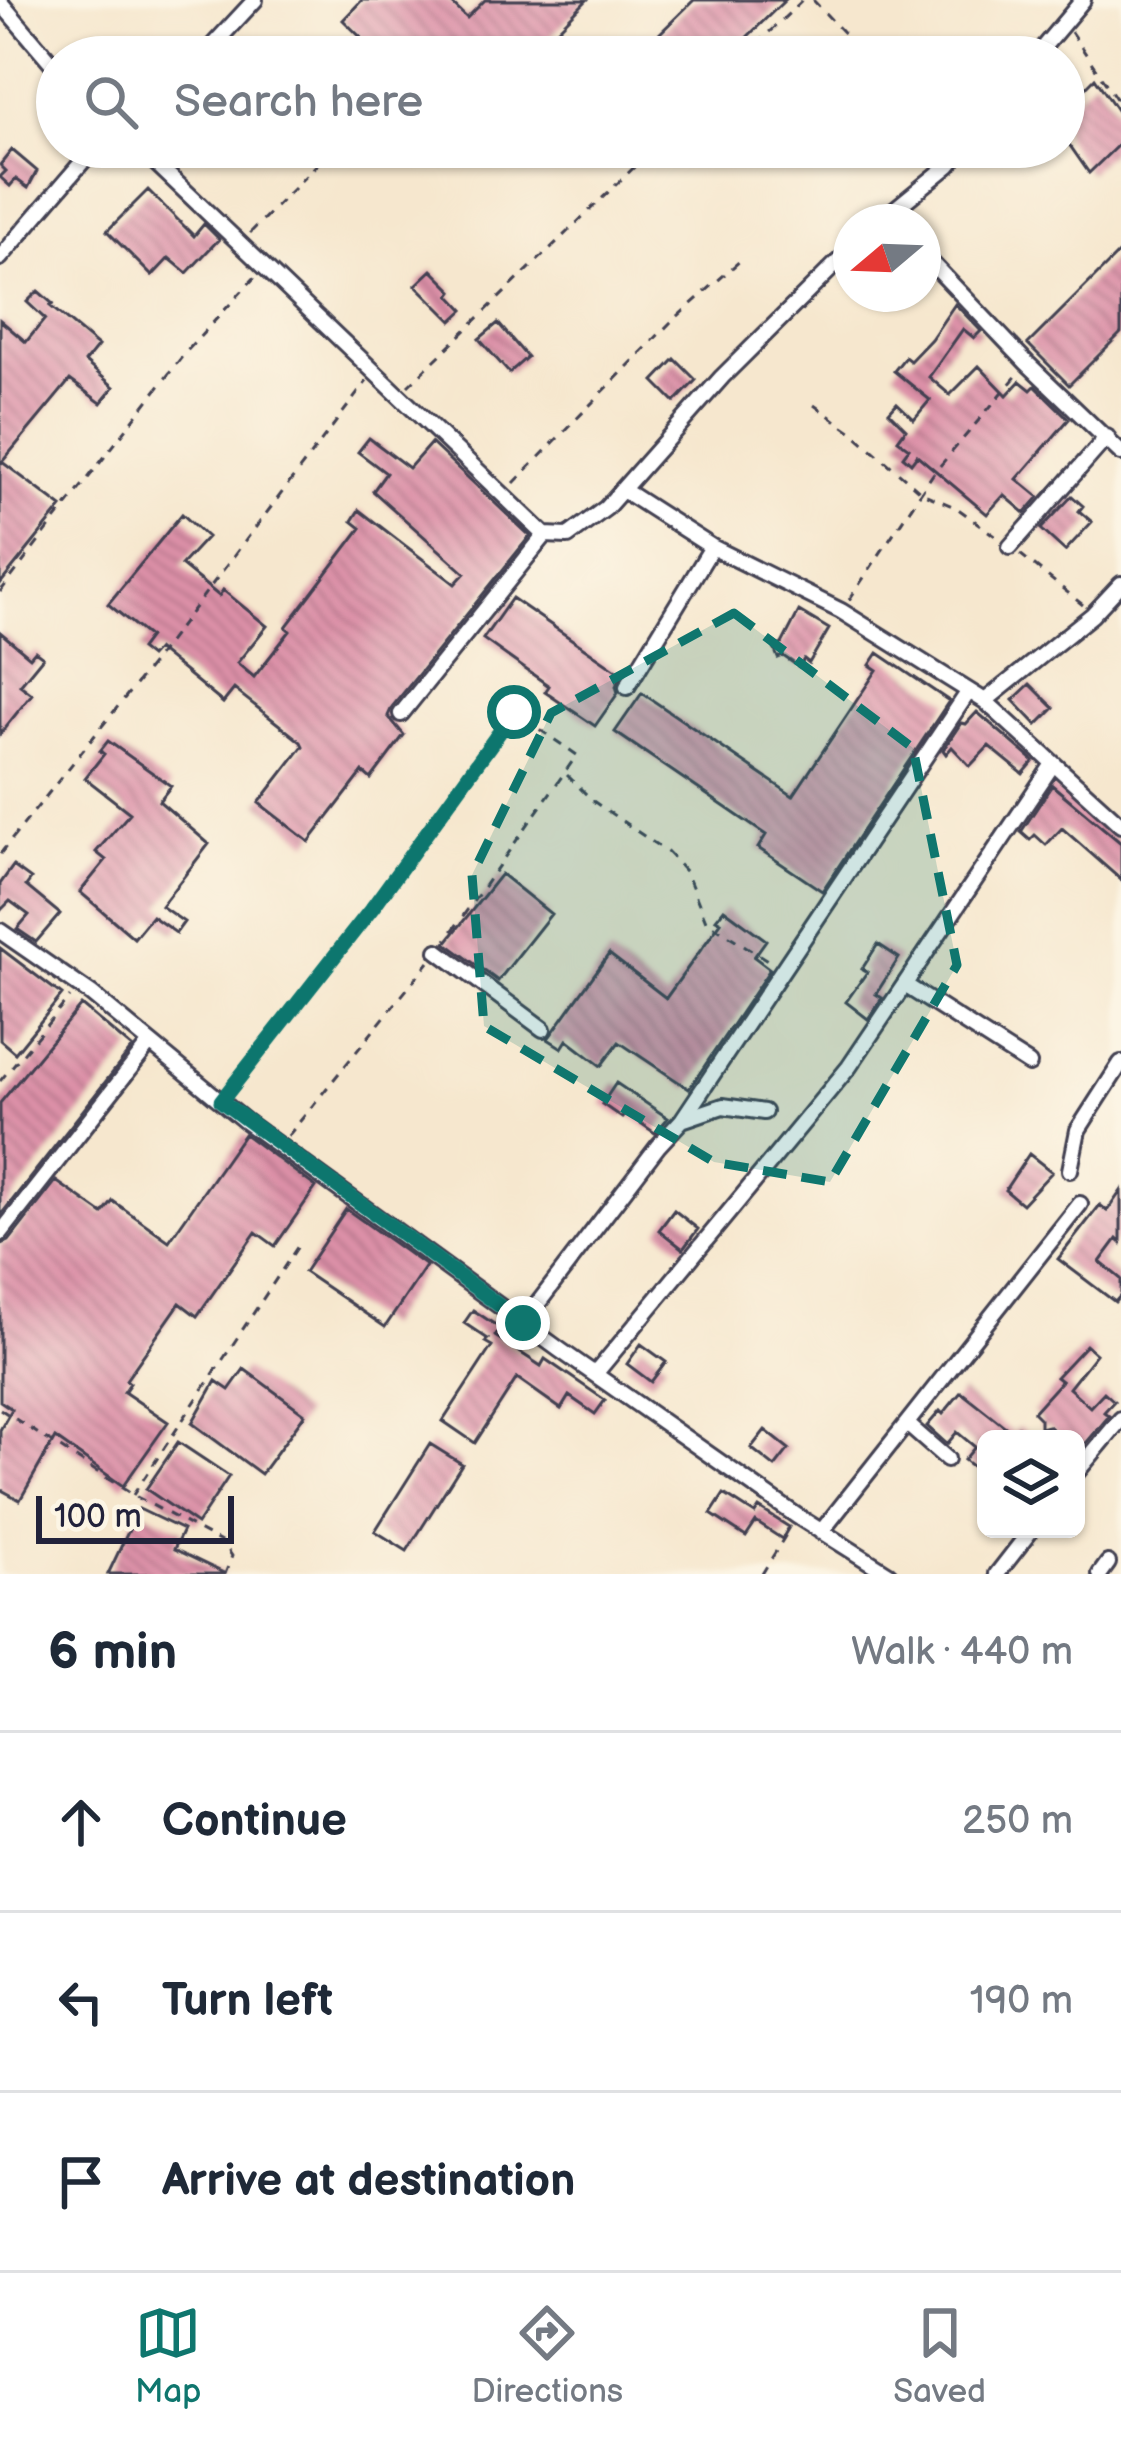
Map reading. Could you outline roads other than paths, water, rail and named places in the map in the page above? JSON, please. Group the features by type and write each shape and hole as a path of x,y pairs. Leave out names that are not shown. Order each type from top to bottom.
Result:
{"street":[{"path":"222,36 255,0"},
{"path":"1052,36 1083,0"},
{"path":"0,2 36,44"},
{"path":"0,258 77,168"},
{"path":"161,168 545,535 568,536 623,490 722,377 833,267"},
{"path":"904,204 946,168"},
{"path":"941,273 1121,453"},
{"path":"1010,547 1107,437"},
{"path":"623,490 712,547 841,611 985,700 1118,817"},
{"path":"401,714 545,535"},
{"path":"627,687 712,547"},
{"path":"985,700 1092,615 1121,584"},
{"path":"523,1323 682,1120 969,691"},
{"path":"595,1374 849,1067 1053,764"},
{"path":"0,932 79,986 221,1101 523,1323 797,1516 889,1574"},
{"path":"437,951 543,1029"},
{"path":"905,985 1029,1064"},
{"path":"0,1234 150,1043"},
{"path":"1070,1170 1078,1130 1121,1063"},
{"path":"682,1120 723,1106 764,1112"},
{"path":"821,1532 1080,1204"},
{"path":"1085,1462 1121,1420"},
{"path":"908,1424 947,1459"},
{"path":"997,1574 1025,1538"}]}
